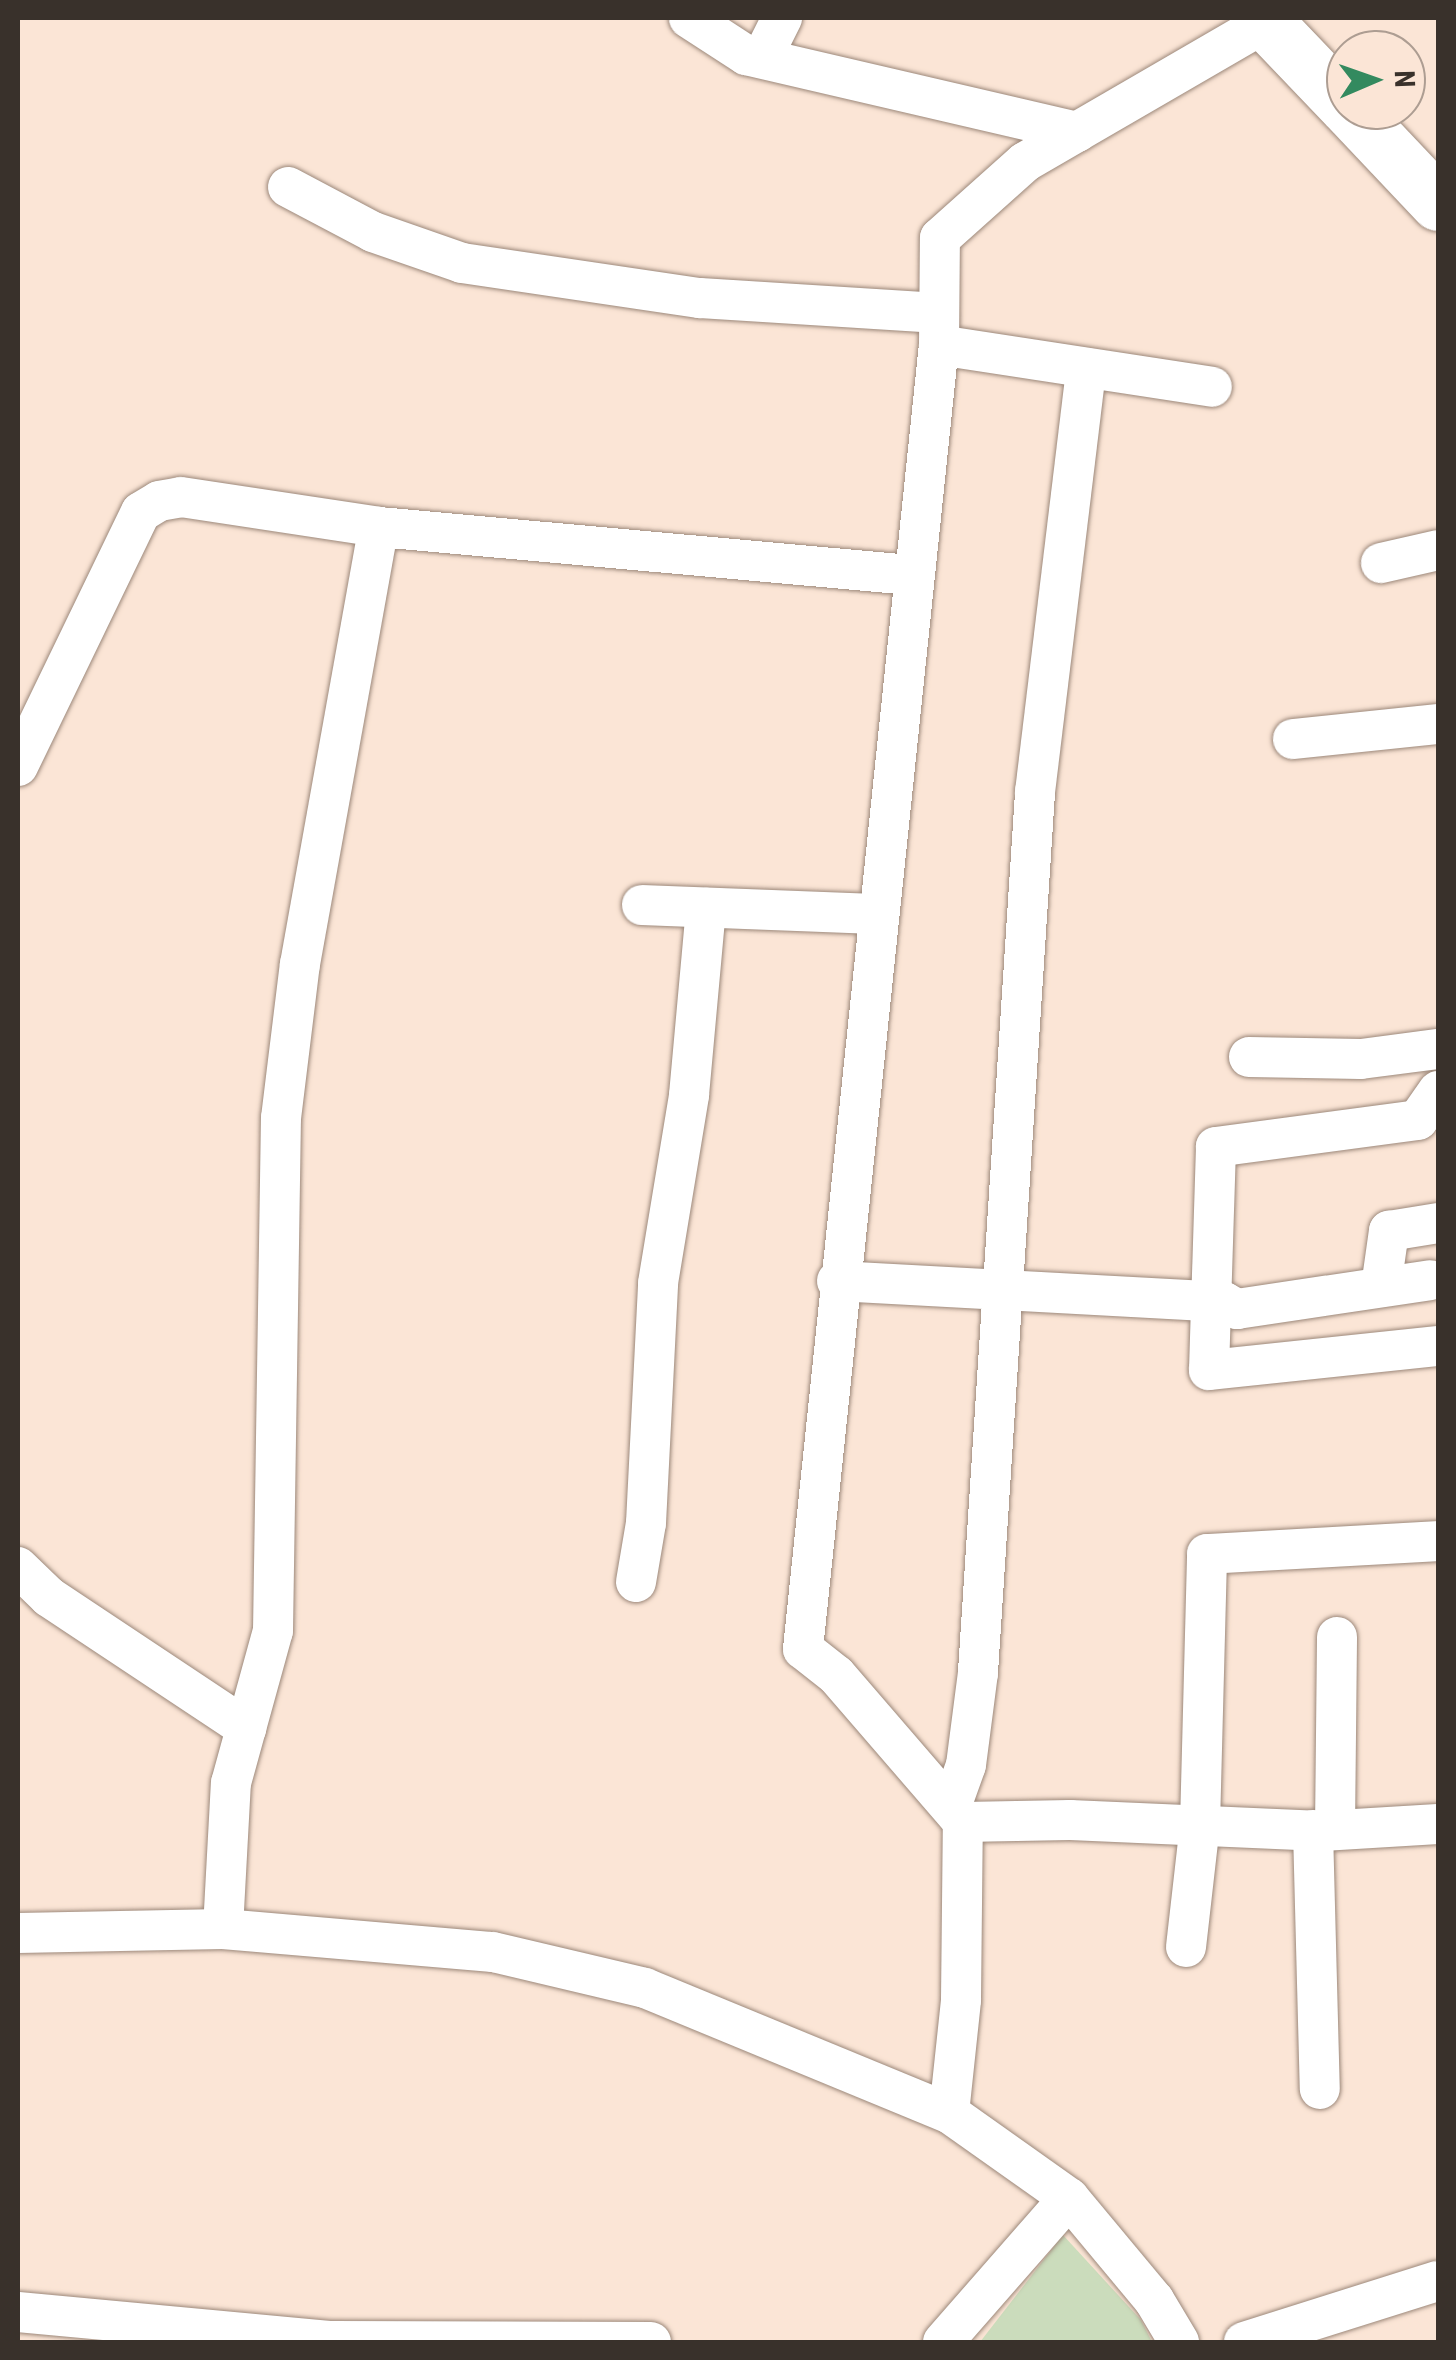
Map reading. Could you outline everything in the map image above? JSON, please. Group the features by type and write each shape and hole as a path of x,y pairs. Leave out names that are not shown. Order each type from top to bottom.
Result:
{"main road":[{"path":"1268,20 1326,84"},
{"path":"1369,130 1438,203"}],"street":[{"path":"689,18 762,58 1077,132"},
{"path":"762,58 782,18"},
{"path":"1268,20 1025,162 940,238 939,329 837,1281 803,1649 836,1675 957,1813 1324,1830 1438,1824"},
{"path":"288,187 372,232 462,263 939,329 1086,368 1212,387"},
{"path":"949,2113 961,2000 957,1813 978,1672 988,1464 999,1414 999,1290 1035,792 1086,368"},
{"path":"18,766 141,512 182,498 379,528 911,575"},
{"path":"223,1930 230,1783 273,1631 281,1118 300,964 379,528"},
{"path":"1381,563 1438,550"},
{"path":"1292,740 1438,724"},
{"path":"642,905 875,914"},
{"path":"636,1582 646,1523 658,1283 689,1095 706,908"},
{"path":"1249,1058 1362,1059 1438,1049"},
{"path":"1438,1091 1418,1120 1216,1148 1209,1370 1438,1346"},
{"path":"1381,1287 1389,1231 1438,1223"},
{"path":"837,1281 1212,1302 1236,1309 1430,1280"},
{"path":"1186,1947 1200,1824 1207,1554 1438,1540"},
{"path":"18,1568 49,1596 246,1728"},
{"path":"1320,2089 1324,1830 1337,1636"},
{"path":"18,1933 223,1930 493,1952 645,1988 949,2113 1068,2198 1154,2300 1179,2342"},
{"path":"943,2342 1068,2198"},
{"path":"1244,2342 1438,2281"},
{"path":"18,2312 332,2341 652,2342"}],"green space":[{"path":"1063,2235 1141,2320 1152,2342 980,2342"}]}
